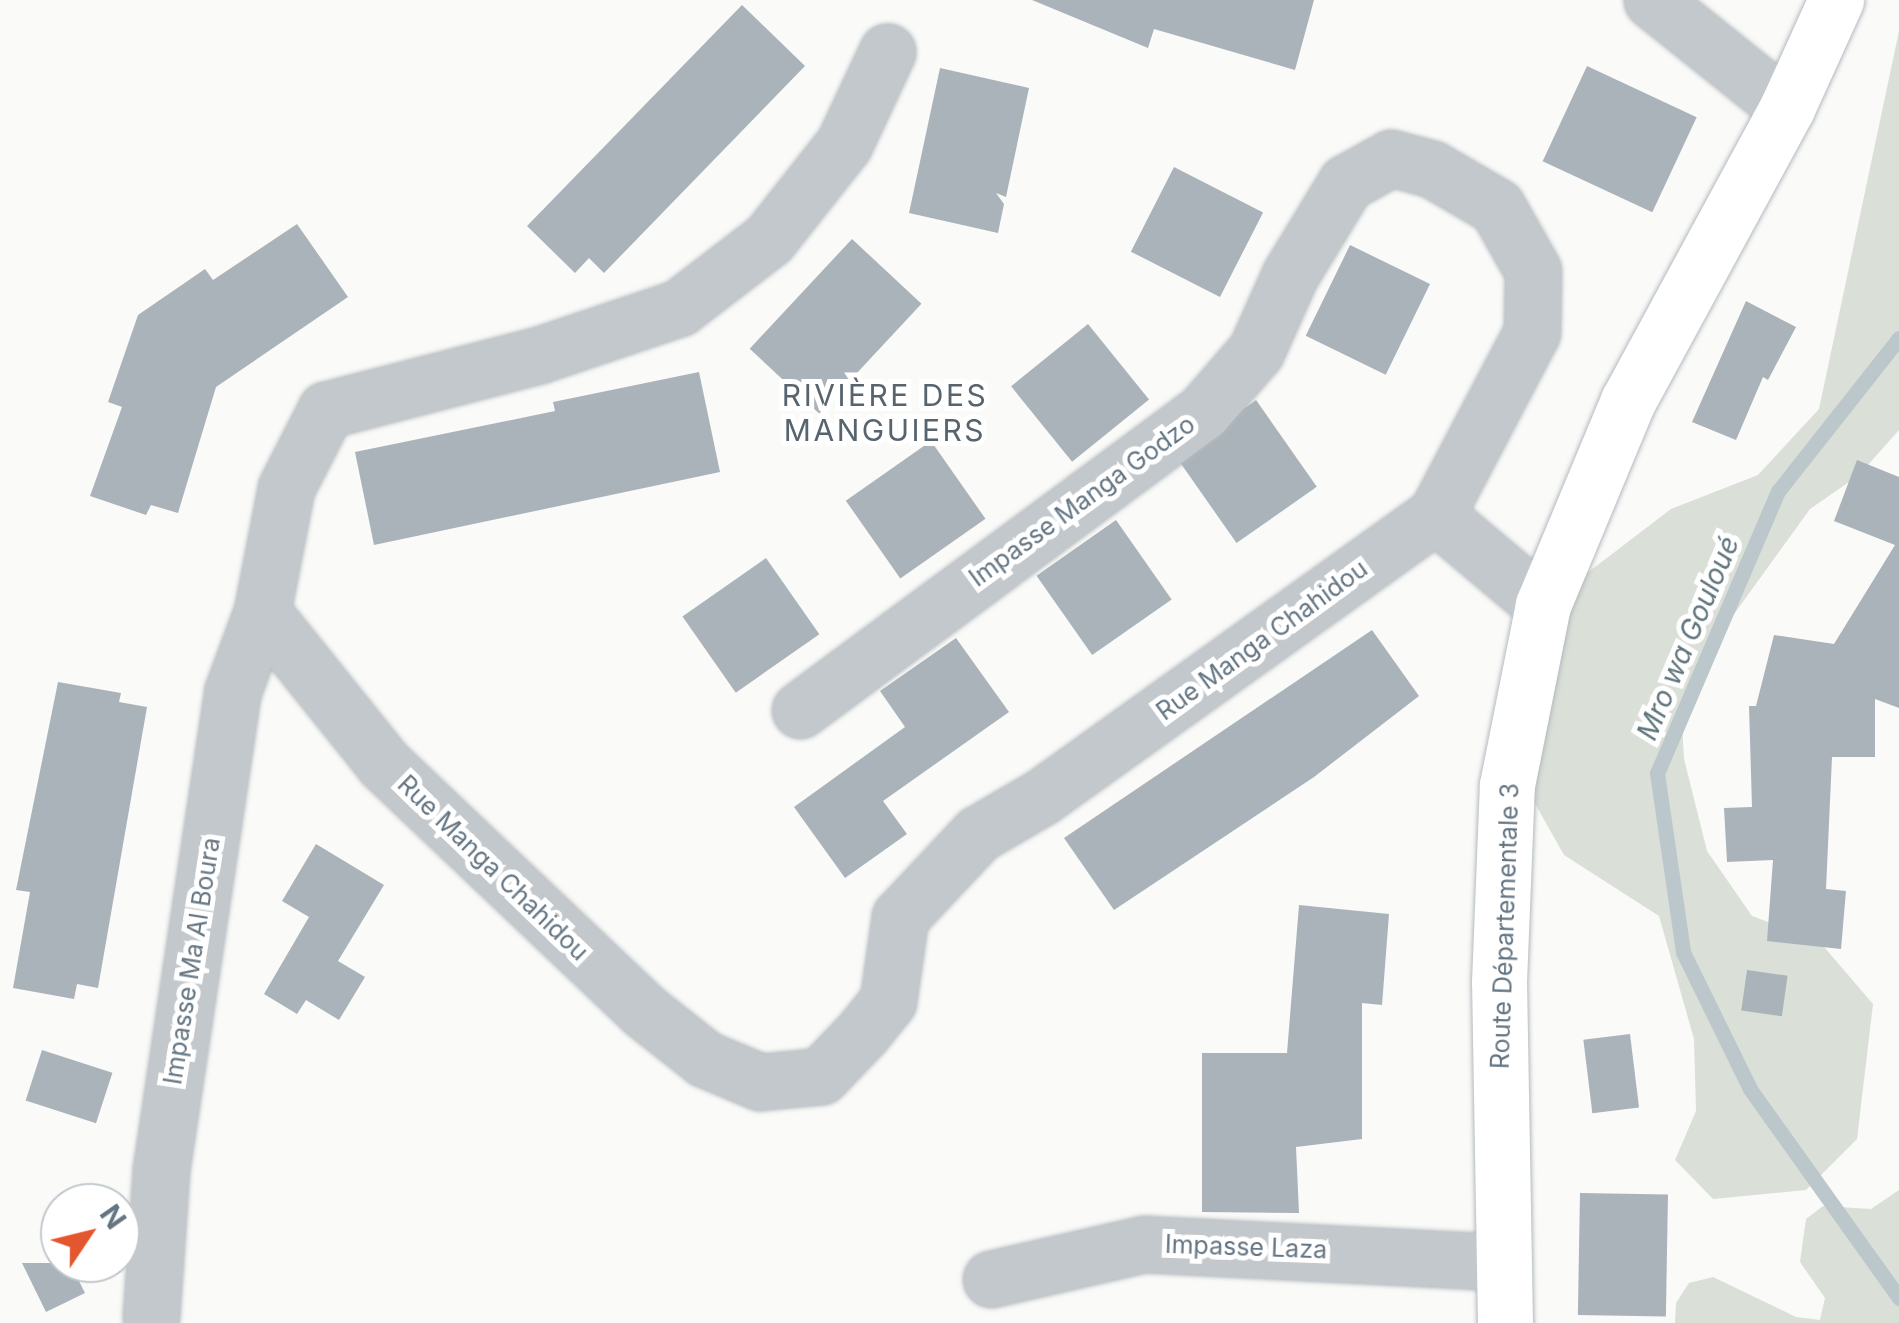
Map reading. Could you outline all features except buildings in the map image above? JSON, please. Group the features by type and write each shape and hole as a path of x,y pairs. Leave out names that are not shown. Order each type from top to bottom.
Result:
{"main road":[{"name":"Route Départementale 3","path":"1505,1323 1499,982 1507,785 1543,605 1628,401 1786,108 1836,0"}],"street":[{"path":"1652,0 1786,108"},
{"path":"262,612 286,488 326,410 539,355 679,308 769,239 844,144 888,52"},
{"name":"Impasse Manga Godzo","path":"800,710 1203,412 1256,351 1290,275 1346,183 1391,158 1432,169 1496,208 1533,271 1532,332 1436,515"},
{"path":"1436,515 1543,605"},
{"name":"Rue Manga Chahidou","path":"262,612 384,764 642,1010 705,1059 760,1082 822,1076 863,1032 888,1002 900,917 978,834 1044,796 1436,515"},
{"name":"Impasse Ma Al Boura","path":"151,1317 160,1170 232,692 262,612"},
{"name":"Impasse Laza","path":"991,1279 1144,1244 1504,1262"}],"shaded area":[{"path":"1899,31 1899,430 1859,475 1810,509 1724,628 1681,706 1684,759 1707,851 1752,916 1819,941 1873,1004 1857,1139 1806,1190 1713,1199 1675,1160 1696,1111 1694,1039 1659,916 1564,855 1533,800 1561,593 1671,509 1758,475 1819,409"},
{"path":"1899,1190 1899,1323 1675,1323 1676,1303 1689,1283 1713,1277 1796,1317 1820,1320 1825,1298 1800,1262 1806,1219 1823,1206 1871,1209"}],"waterway":[{"name":"Mro wa Gouloué","path":"1899,338 1778,491 1657,773 1683,952 1750,1089 1899,1298"}],"district":[{"name":"RIVIÈRE DES MANGUIERS","path":"885,412"}]}
